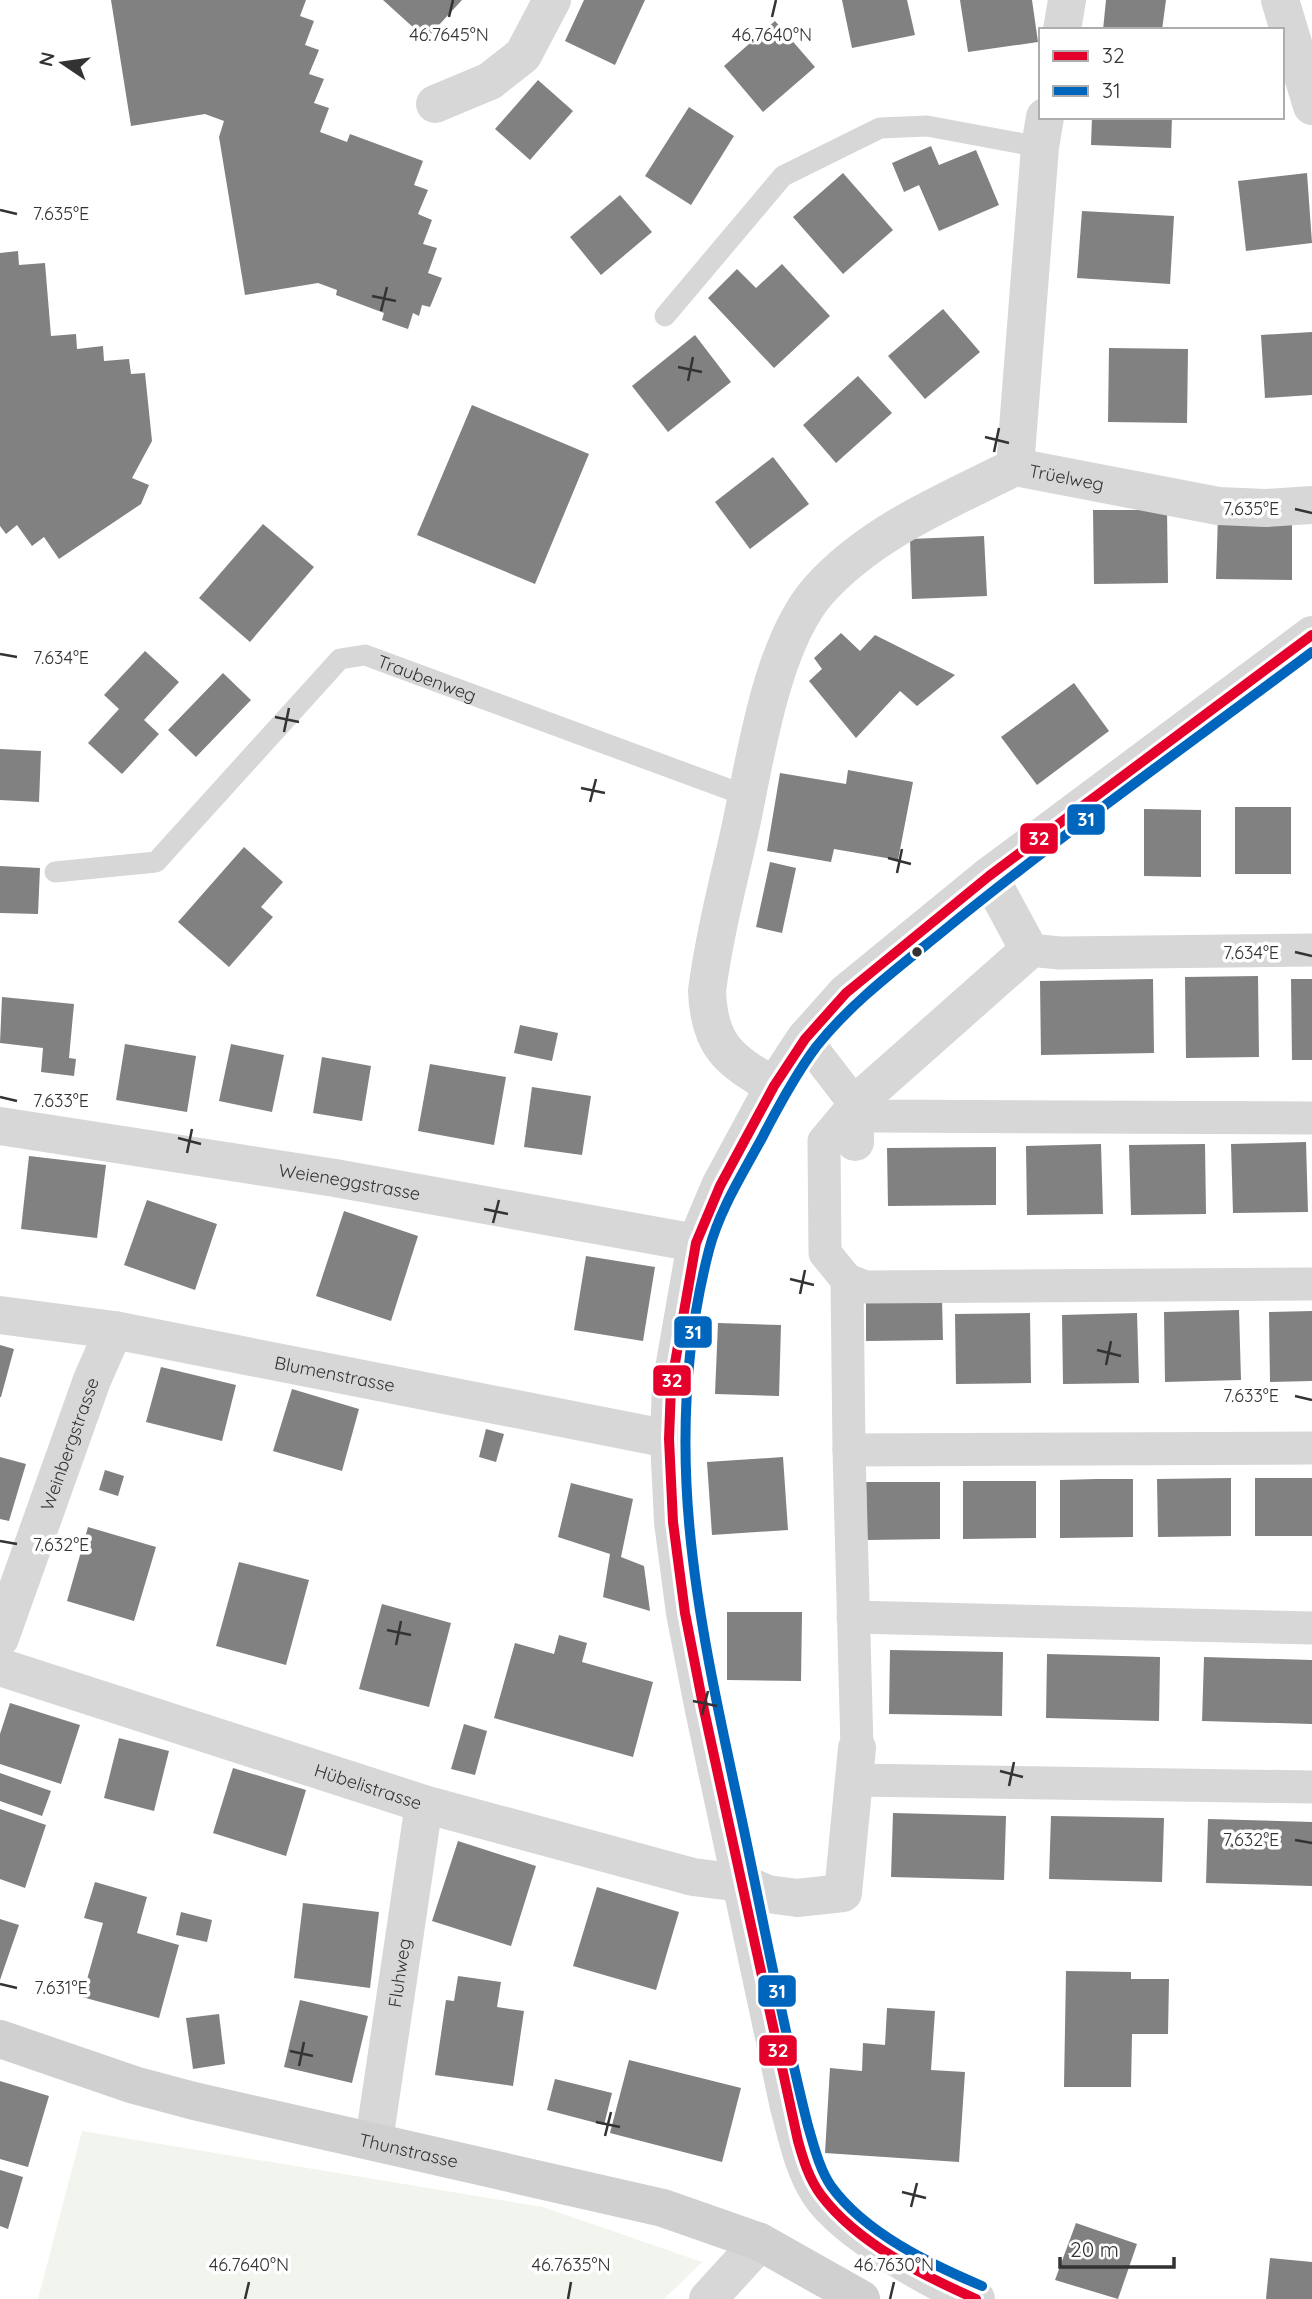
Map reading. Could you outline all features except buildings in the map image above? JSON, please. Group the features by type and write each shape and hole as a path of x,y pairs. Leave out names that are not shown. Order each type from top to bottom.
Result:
{"main road":[{"name":"Thunstrasse","path":"0,2039 169,2095 650,2204 703,2220 760,2242 823,2285 861,2299"}],"street":[{"path":"435,104 490,81 523,55 552,0"},
{"path":"1062,28 1067,0"},
{"path":"1280,0 1312,106"},
{"name":"Trüelweg","path":"1043,132 1015,467 1218,506 1266,508 1312,505"},
{"path":"774,1086 742,1068 724,1052 713,1033 708,1013 710,964 770,697 789,636 817,592 851,558 889,531 1015,467"},
{"path":"964,2296 847,2223 820,2194 810,2175 789,2107 685,1613 673,1522 668,1439 671,1386 696,1243 720,1186 774,1086 805,1039 846,993 989,876 1312,635"},
{"path":"989,876 1029,950"},
{"path":"1312,950 1060,953 1029,950 855,1104 824,1141 825,1252 847,1280 865,1287 1312,1284"},
{"path":"805,1039 855,1104 875,1116 1312,1118"},
{"path":"855,1104 855,1142"},
{"name":"Weieneggstrasse","path":"0,1126 335,1178 696,1243"},
{"path":"847,1280 855,1764 1312,1787"},
{"name":"Blumenstrasse","path":"0,1315 114,1330 668,1439"},
{"name":"Weinbergstrasse","path":"0,1638 92,1380 114,1330"},
{"path":"849,1450 1312,1448"},
{"path":"853,1617 1312,1628"},
{"name":"Hübelistrasse","path":"0,1667 424,1804 693,1877 741,1883 768,1894 797,1898 843,1893 855,1764"},
{"name":"Fluhweg","path":"373,2141 424,1804"},
{"path":"708,2299 760,2242"}],"lane":[{"name":"Trüelweg","path":"665,316 783,176 880,128 926,126 1043,132"},
{"name":"Traubenweg","path":"55,872 156,862 340,659 365,655 747,796"}],"shaded area":[{"path":"82,2131 543,2207 702,2262 664,2299 38,2299"}],"transit line":[{"name":"32","path":"976,2299 892,2256 853,2228 817,2189 798,2141 704,1710 685,1613 673,1522 669,1439 671,1386 696,1243 720,1186 774,1086 805,1039 846,993 989,876 1312,635"},
{"name":"31","path":"982,2286 941,2268 900,2245 845,2203 823,2172 808,2126 781,2010 699,1604 690,1534 686,1465 687,1394 694,1323 713,1235 725,1207 794,1080 831,1029 881,982 997,888 1312,652"}]}
